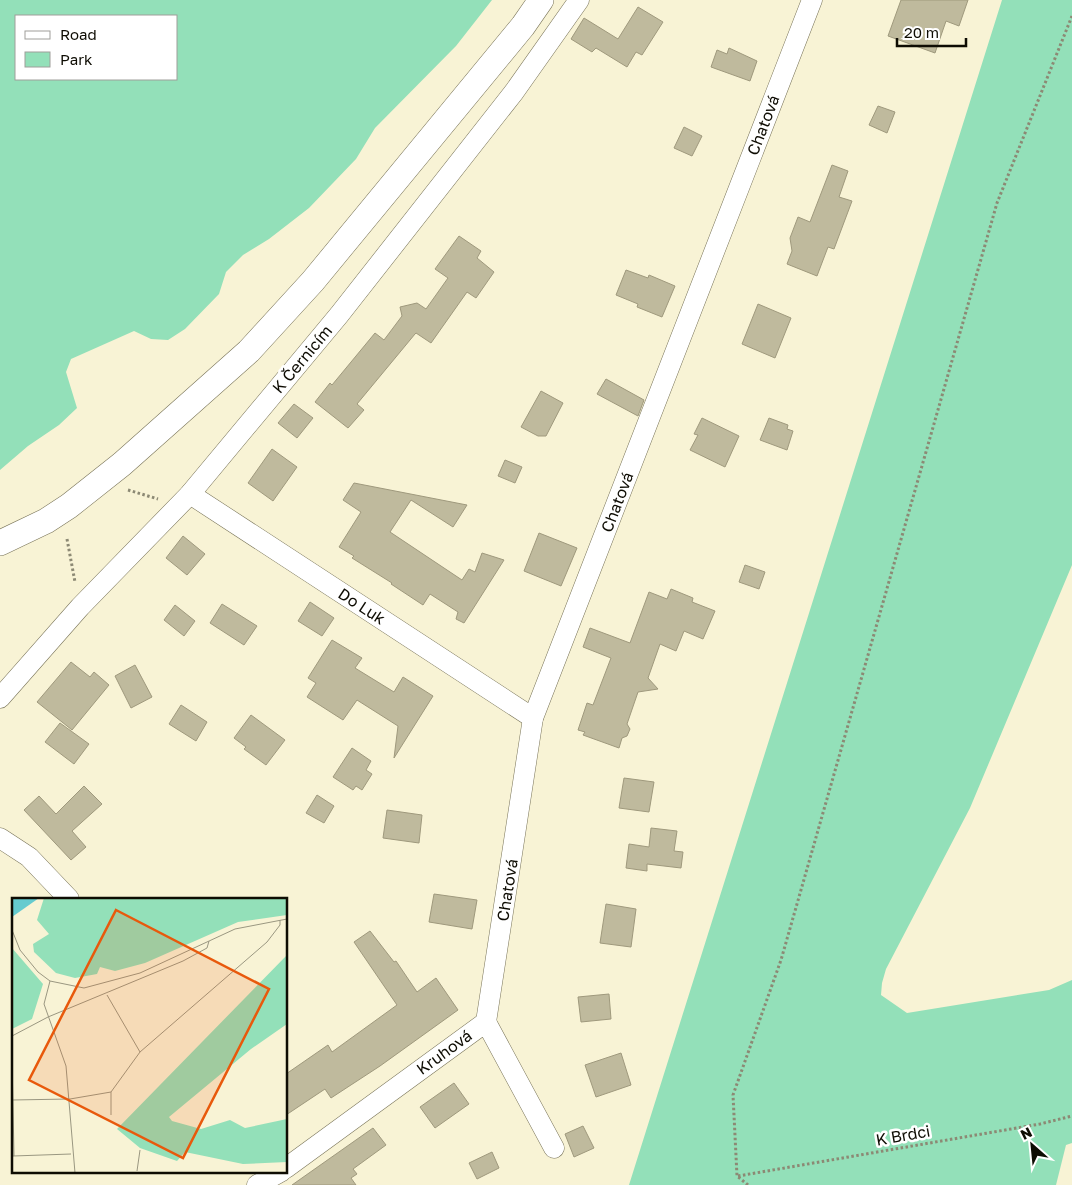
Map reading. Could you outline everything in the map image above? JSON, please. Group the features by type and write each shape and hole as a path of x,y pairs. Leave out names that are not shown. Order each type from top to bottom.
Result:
{"street":[{"path":"0,543 46,521 69,506 122,464 248,351 313,281 517,33 541,0"},
{"name":"K Černicím","path":"0,698 80,607 184,499 339,315 514,92 580,0"},
{"name":"Chatová","path":"486,1022 534,718 812,0"},
{"name":"Do Luk","path":"184,499 534,718"},
{"path":"0,838 29,857 69,898"},
{"name":"Kruhová","path":"288,1170 486,1022 554,1148"},
{"name":"Kruhová","path":"258,1185 283,1174"}],"path":[{"path":"748,1185 737,1176 733,1095 781,960 996,203 1072,16"},
{"path":"127,490 184,499"},
{"path":"67,539 80,607"},
{"name":"K Brdci","path":"737,1176 1040,1124 1072,1116"}],"green space":[{"path":"0,0 492,0 456,46 375,128 356,159 309,208 269,239 243,255 226,272 219,294 185,329 168,340 151,339 134,331 71,359 66,372 77,408 59,425 28,446 0,470"},
{"path":"1002,0 1072,0 1072,565 970,808 886,969 881,995 907,1013 1049,990 1072,980 1072,1143 1066,1145 1056,1185 629,1185"}],"building":[{"path":"901,0 968,0 959,26 946,21 935,53 888,36"},
{"path":"638,7 663,22 642,55 636,52 627,67 596,48 592,52 571,39 584,18 618,39"},
{"path":"729,48 757,61 750,81 711,67 717,50 727,54"},
{"path":"878,106 895,112 887,133 869,125"},
{"path":"684,127 702,136 692,156 674,148"},
{"path":"832,165 848,171 839,197 852,201 834,249 828,247 817,276 787,264 792,251 790,238 798,217 810,222"},
{"path":"459,236 481,251 477,258 494,272 476,298 467,292 431,343 415,334 357,404 364,410 348,428 315,402 330,383 332,385 375,333 384,340 402,316 400,307 417,303 426,309 448,278 435,269"},
{"path":"626,270 648,278 649,275 675,286 662,317 637,307 638,304 616,295"},
{"path":"758,304 791,318 775,358 742,344"},
{"path":"606,379 644,400 638,416 597,394"},
{"path":"541,391 563,403 546,436 538,436 521,427"},
{"path":"294,404 313,418 297,438 278,423"},
{"path":"702,418 739,436 725,467 690,450 698,435 694,434"},
{"path":"769,418 788,425 787,429 793,431 787,450 760,440"},
{"path":"272,449 297,467 273,501 248,483"},
{"path":"505,460 522,467 515,483 498,476"},
{"path":"354,483 467,505 453,527 411,500 390,532 462,580 469,569 475,572 482,553 504,560 464,623 456,619 458,612 430,594 423,605 352,558 354,556 339,547 361,512 343,500"},
{"path":"539,533 577,548 561,586 524,571"},
{"path":"183,536 205,554 187,575 166,558"},
{"path":"745,565 765,572 759,589 739,582"},
{"path":"671,589 693,598 692,602 715,611 703,639 684,631 676,651 660,644 648,678 658,689 638,692 627,724 630,729 627,736 622,738 619,748 583,735 585,732 578,730 587,703 593,705 611,658 583,647 590,628 630,643 649,592 667,599"},
{"path":"310,602 334,618 322,636 298,621"},
{"path":"222,604 257,626 244,645 210,623"},
{"path":"175,605 195,621 184,636 164,620"},
{"path":"332,640 362,658 355,668 394,692 403,677 433,696 394,758 398,726 357,700 343,720 307,697 316,683 308,678"},
{"path":"71,662 90,677 94,672 109,685 72,730 37,702"},
{"path":"135,665 152,697 131,708 115,676"},
{"path":"181,705 207,722 196,741 169,724"},
{"path":"251,715 285,740 266,765 244,749 246,747 234,738"},
{"path":"60,723 89,744 74,764 45,742"},
{"path":"352,748 371,761 366,770 372,774 362,790 356,786 353,790 333,777"},
{"path":"624,778 654,782 649,812 619,808"},
{"path":"84,786 102,804 72,831 86,847 71,860 24,810 39,796 56,814"},
{"path":"317,795 334,806 324,823 306,813"},
{"path":"387,810 422,815 419,843 383,838"},
{"path":"651,828 677,831 674,851 683,852 681,868 647,864 647,871 626,868 629,844 649,847"},
{"path":"434,894 477,900 472,929 429,922"},
{"path":"606,904 636,909 631,947 600,943"},
{"path":"370,931 394,962 396,961 417,992 436,978 458,1010 380,1066 331,1098 325,1089 288,1114 288,1073 328,1045 332,1052 397,1005 354,942"},
{"path":"609,994 611,1019 581,1022 578,997"},
{"path":"621,1053 631,1085 596,1097 585,1065"},
{"path":"454,1083 469,1104 435,1128 420,1107"},
{"path":"583,1126 594,1148 574,1157 565,1134"},
{"path":"373,1128 386,1145 353,1169 357,1174 351,1178 356,1185 292,1185"},
{"path":"492,1152 499,1168 477,1179 469,1163"}]}
